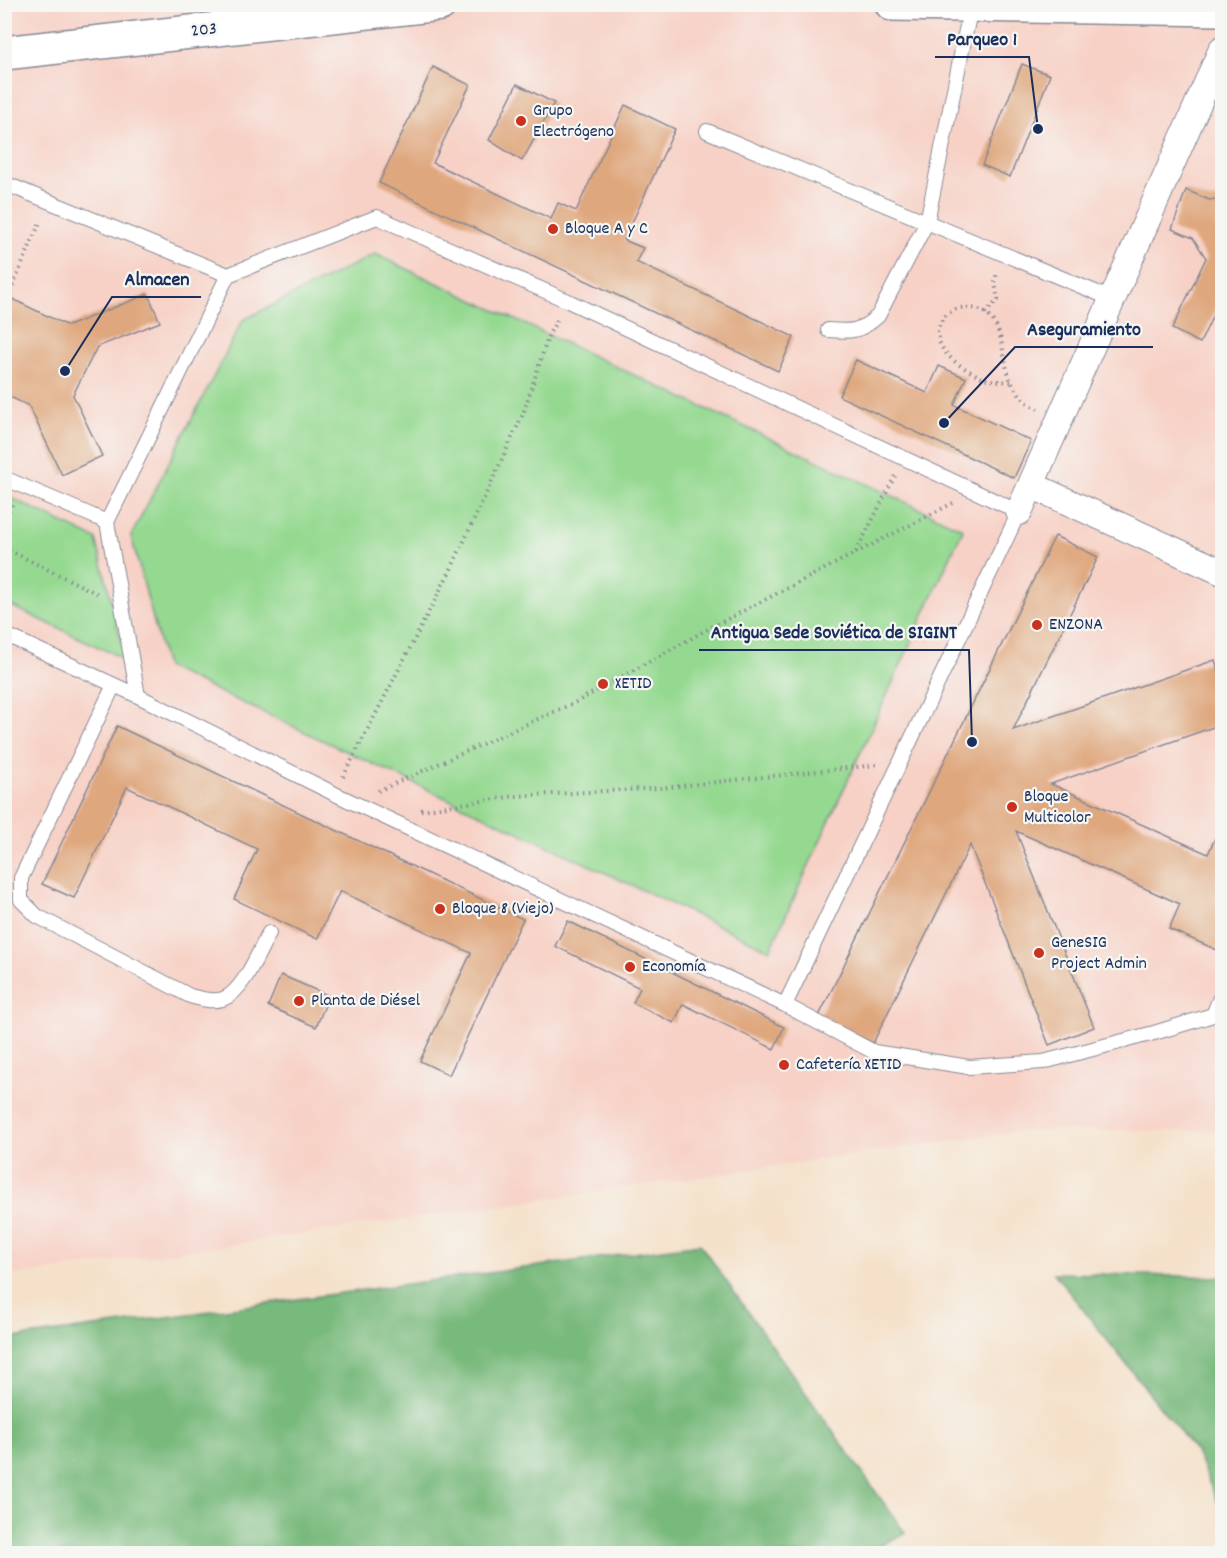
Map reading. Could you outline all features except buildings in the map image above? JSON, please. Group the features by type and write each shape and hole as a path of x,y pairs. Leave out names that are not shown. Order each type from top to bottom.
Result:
{"street":[{"name":"203","path":"4,53 440,4"},
{"path":"892,4 1222,9"},
{"path":"1019,512 1222,49"},
{"path":"1031,485 1222,572"}],"lane":[{"path":"828,330 851,332 867,326 878,316 927,222 970,6"},
{"path":"707,131 1112,299"},
{"path":"4,183 228,275"},
{"path":"138,696 107,522 228,275 377,217 568,301 1019,512 785,1005"},
{"path":"4,478 107,522"},
{"path":"4,634 138,696 353,803 785,1005 874,1052 969,1067 1043,1062 1154,1034 1213,1015 1222,993"},
{"path":"114,685 21,878 21,900 37,916 190,996 208,1000 224,998 235,990 245,978 269,933"}],"path":[{"path":"9,297 50,201"},
{"path":"985,313 998,300 995,283 1000,263 995,251"},
{"path":"335,794 451,569 523,414 549,334 568,301"},
{"path":"1011,382 986,379 971,372 943,351 938,339 938,327 944,317 962,307 985,313 996,326 1002,340 1011,382 1020,395 1033,407 1058,420"},
{"path":"856,553 904,458"},
{"path":"353,803 434,764 578,701 708,629 975,491"},
{"path":"4,548 122,606"},
{"path":"381,816 514,796 661,788 901,762"}],"shaded area":[{"path":"4,5 1222,5 1222,1131 1026,1130 5,1277"}],"green space":[{"path":"375,254 963,529 770,950 166,667 131,536 243,320"},
{"path":"5,495 96,539 126,660 5,603"},
{"path":"700,1244 905,1533 864,1554 5,1553 4,1340 6,1339"},
{"path":"1054,1273 1222,1277 1222,1513 1196,1452"}],"place":[{"name":"Grupo Electrógeno","path":"521,121"},
{"name":"Parqueo 1","path":"1038,129"},
{"name":"Bloque A y C","path":"553,229"},
{"name":"Almacen","path":"65,371"},
{"name":"Aseguramiento","path":"944,423"},
{"name":"ENZONA","path":"1037,625"},
{"name":"XETID","path":"603,684"},
{"name":"Antigua Sede Soviética de SIGINT","path":"972,742"},
{"name":"Bloque Multicolor","path":"1012,807"},
{"name":"Bloque 8 (Viejo)","path":"440,909"},
{"name":"GeneSIG Project Admin","path":"1039,953"},
{"name":"Economía","path":"630,967"},
{"name":"Planta de Diésel","path":"299,1001"},
{"name":"Cafetería XETID","path":"784,1065"}]}
